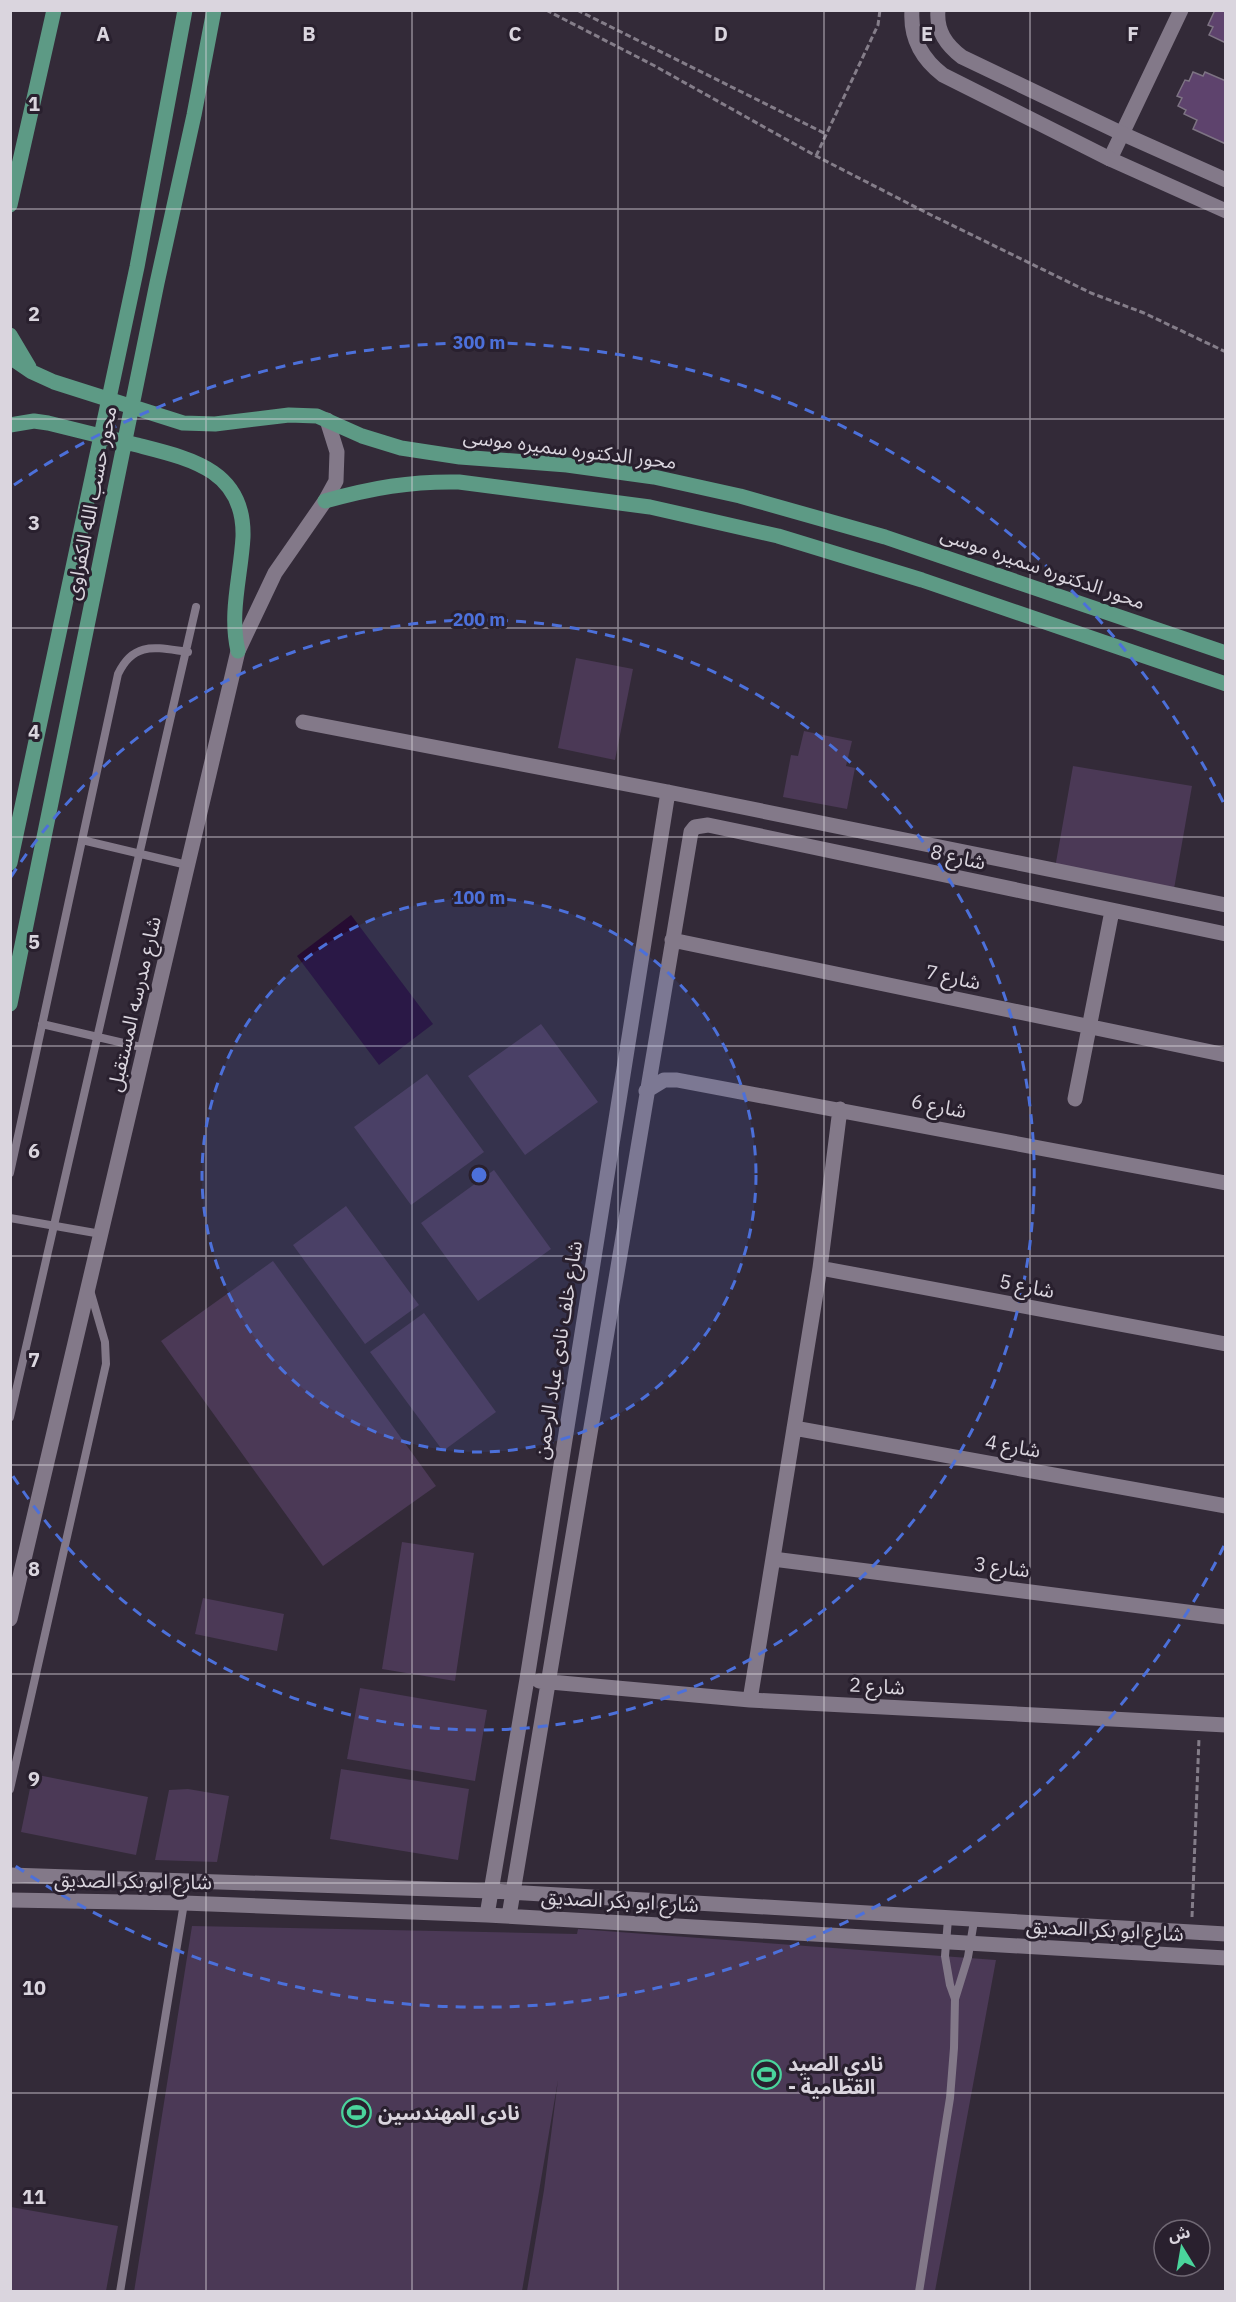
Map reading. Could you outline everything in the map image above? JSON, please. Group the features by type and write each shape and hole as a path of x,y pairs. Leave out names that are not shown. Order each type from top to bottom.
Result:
{"main road":[{"path":"10,205 54,10"},
{"name":"محور حسب الله الكفراوى","path":"10,863 137,267 185,10"},
{"name":"محور حسب الله الكفراوى","path":"10,1004 214,10"},
{"path":"10,335 32,372"},
{"name":"محور الدكتوره سميره موسى","path":"10,357 32,372 54,382 183,423 215,424 289,415 316,416 377,442 411,450 460,457 567,465 654,477 741,496 885,537 1226,653"},
{"path":"10,425 48,423 182,457 205,466 217,474 236,499 241,515 242,546 234,626 238,651"},
{"path":"325,501 384,486 439,481 650,507 778,536 934,583 1226,684"}],"street":[{"path":"912,10 912,27 920,50 926,60 943,75 1110,159 1226,211"},
{"path":"938,10 941,34 946,43 962,57 1123,134 1226,180"},
{"path":"1110,159 1181,10"},
{"name":"شارع مدرسه المستقبل","path":"10,1619 13,1598 146,1048 238,651 274,573 325,501 336,481 339,461 327,420"},
{"path":"303,722 668,792 1226,905"},
{"name":"شارع خلف نادى عباد الرحمن","path":"487,1914 527,1679 668,792"},
{"name":"شارع 8","path":"672,940 689,838 695,827 708,825 1226,934"},
{"path":"1075,1099 1112,911"},
{"path":"508,1916 672,940"},
{"name":"شارع 7","path":"672,940 1226,1055"},
{"path":"624,1071 647,1084"},
{"name":"شارع 6","path":"647,1084 672,1079 1226,1183"},
{"path":"750,1700 820,1268 840,1109"},
{"name":"شارع 5","path":"820,1268 1226,1344"},
{"name":"شارع 4","path":"794,1428 1226,1506"},
{"name":"شارع 3","path":"773,1558 1226,1617"},
{"name":"شارع 2","path":"527,1679 750,1700 1226,1725"},
{"name":"شارع ابو بكر الصديق","path":"10,1875 491,1891 1226,1934"},
{"name":"شارع ابو بكر الصديق","path":"10,1900 184,1903 487,1914 1226,1958"}],"lane":[{"path":"10,1417 188,652 196,607"},
{"path":"10,1173 118,674 124,661 142,649 188,652"},
{"path":"82,840 187,865"},
{"path":"42,1024 146,1048"},
{"path":"10,1218 101,1234"},
{"path":"10,1789 106,1364 105,1342 88,1287"},
{"path":"120,2292 184,1903"},
{"path":"948,1919 947,1971 955,1999"},
{"path":"919,2292 950,2098 955,1999 972,1943 974,1921"}],"path":[{"path":"546,10 653,65 816,156 1044,271 1091,293 1144,313 1226,352"},
{"path":"577,10 826,134"},
{"path":"816,156 878,25 880,10"},
{"path":"1192,1932 1200,1724"}],"shaded area":[{"path":"576,658 633,669 615,760 558,748"},
{"path":"804,731 852,741 846,766 855,768 847,809 783,797 791,755 798,756"},
{"path":"1073,766 1192,786 1174,889 1055,868"},
{"path":"351,915 433,1024 379,1065 297,956"},
{"path":"541,1024 598,1102 525,1155 468,1076"},
{"path":"427,1074 484,1152 411,1205 354,1127"},
{"path":"494,1170 551,1249 478,1301 421,1223"},
{"path":"346,1206 419,1305 365,1344 293,1245"},
{"path":"273,1261 436,1486 323,1566 161,1341"},
{"path":"424,1313 496,1412 443,1451 370,1352"},
{"path":"402,1542 474,1553 455,1681 382,1669"},
{"path":"203,1598 284,1614 277,1651 195,1634"},
{"path":"360,1688 487,1710 475,1781 347,1759"},
{"path":"341,1769 469,1789 458,1860 330,1839"},
{"path":"33,1774 148,1797 136,1855 21,1832"},
{"path":"188,1789 229,1796 217,1862 155,1860 169,1790"},
{"path":"192,1926 577,1934 578,1929 996,1960 935,2291 527,2291 544,2190 558,2080 522,2291 134,2292"},
{"path":"11,2207 118,2226 106,2291 11,2291"}],"building":[{"path":"1215,10 1226,10 1226,43 1209,35 1213,27 1208,25"},
{"path":"1193,72 1203,76 1205,72 1226,81 1226,144 1193,129 1197,120 1184,114 1186,110 1178,106 1182,98 1177,96 1185,80 1189,81"}],"place":[{"name":"نادي الصيد - القطامية","path":"767,2075"},
{"name":"نادى المهندسين","path":"357,2113"}]}
